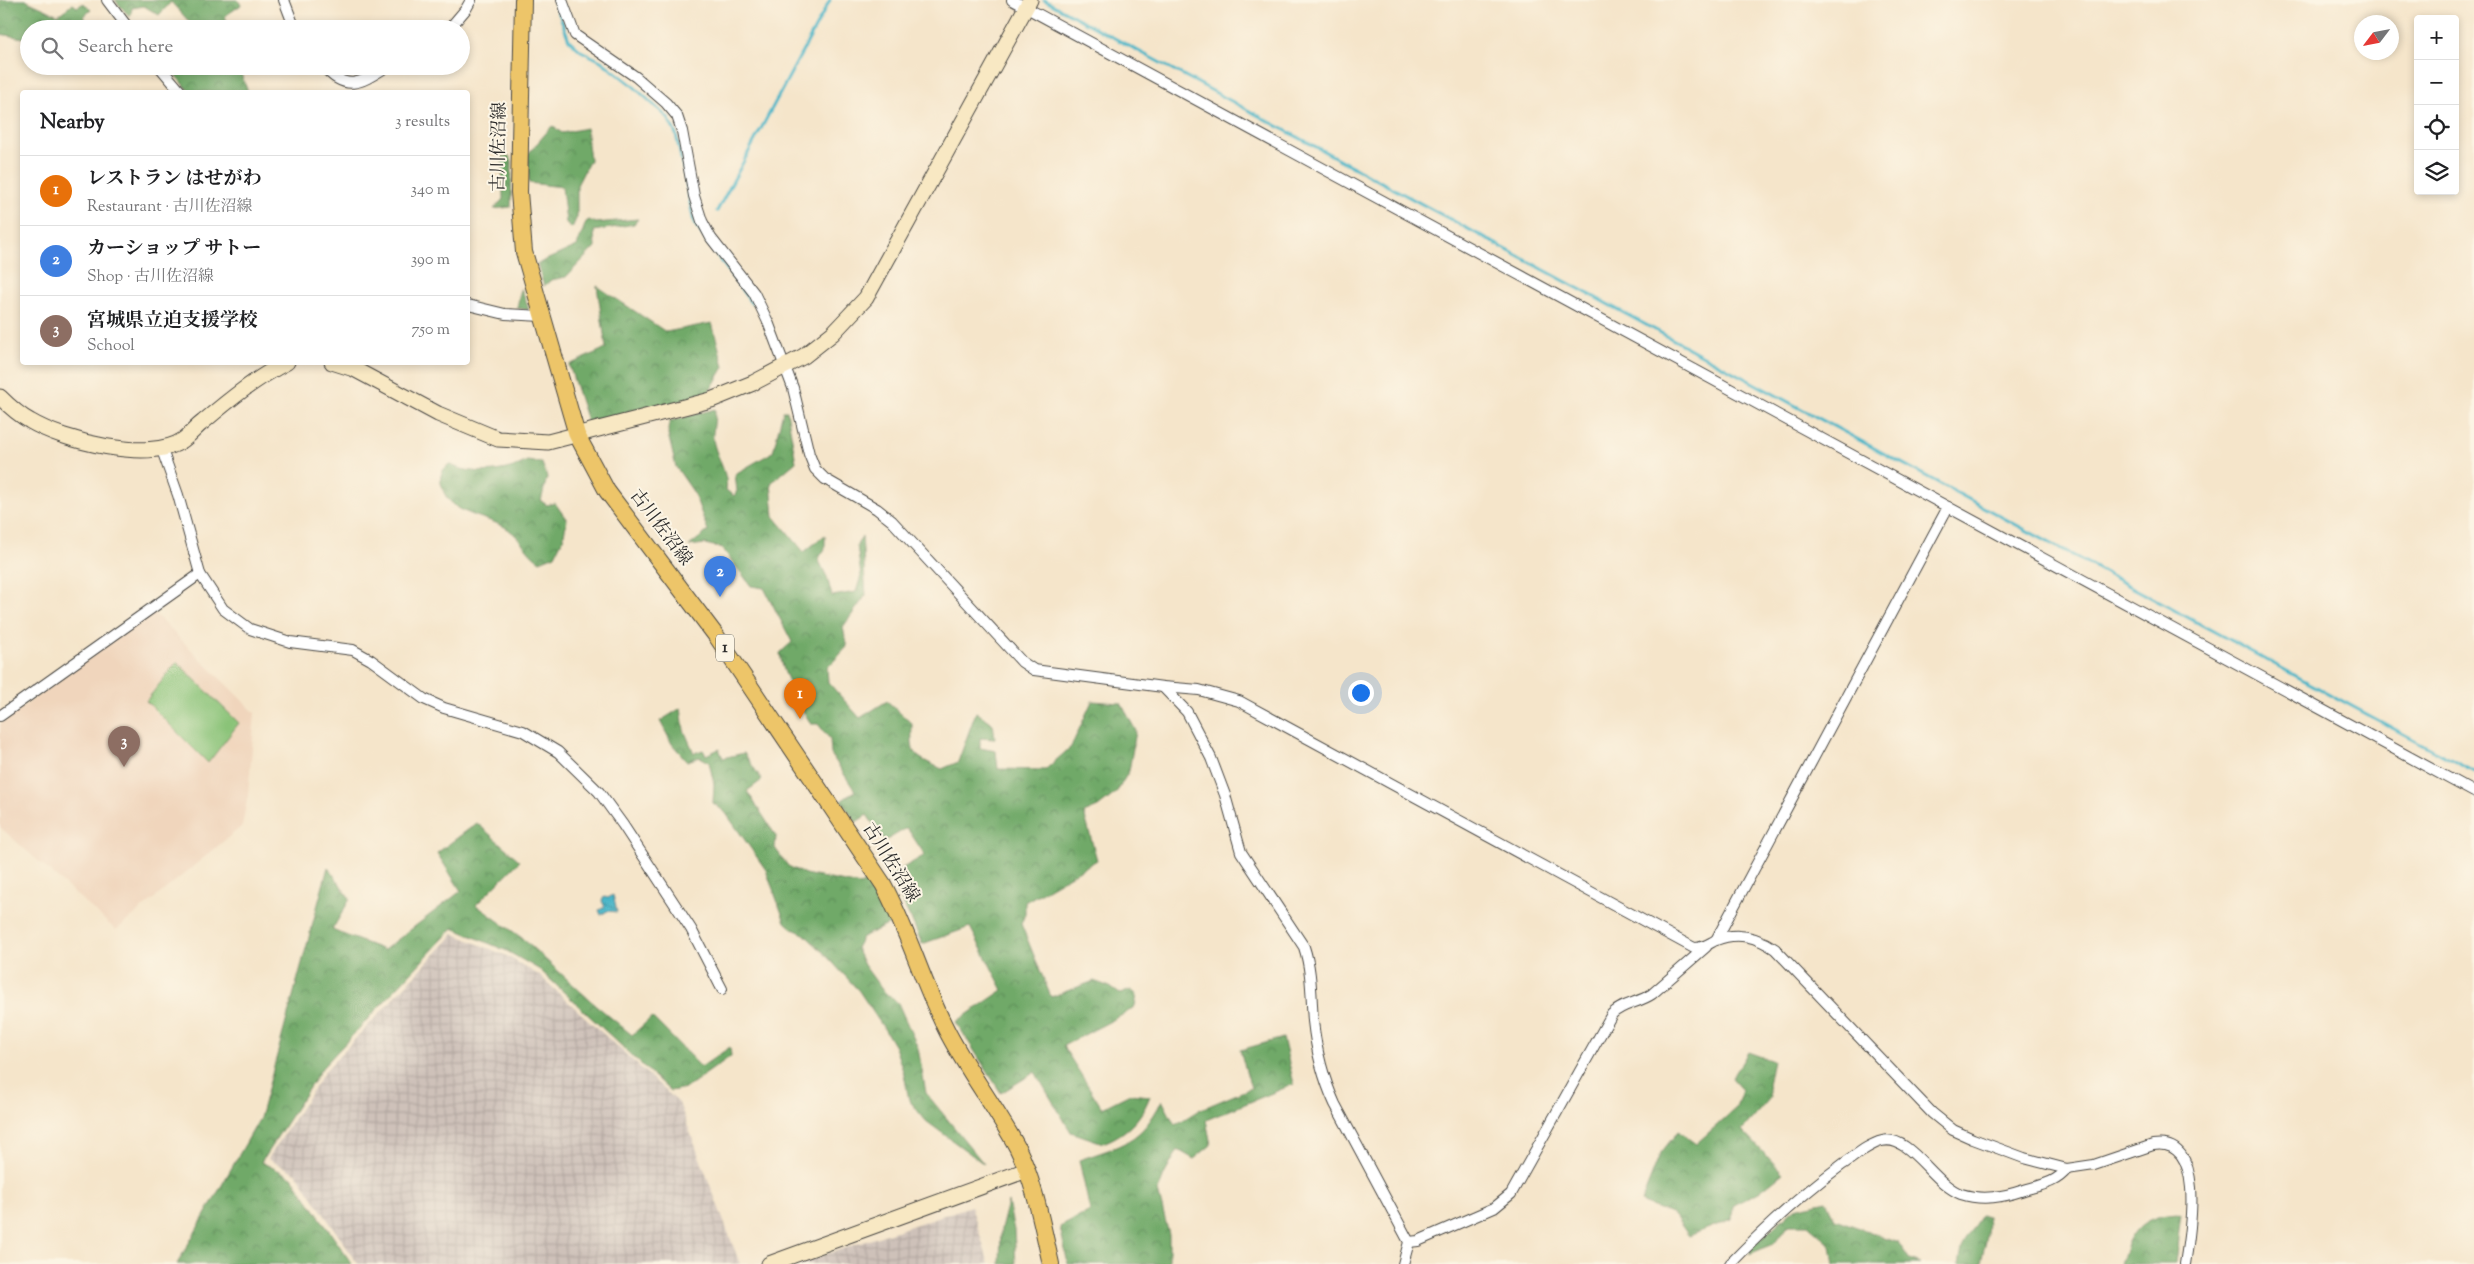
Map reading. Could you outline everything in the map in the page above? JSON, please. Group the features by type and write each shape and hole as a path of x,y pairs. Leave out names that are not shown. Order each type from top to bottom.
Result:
{"main road":[{"name":"古川佐沼線","path":"523,0 519,192 521,223 526,260 577,435 607,491 718,637 882,884 903,924 948,1033 1017,1148 1027,1170 1036,1198 1051,1264"}],"street":[{"path":"107,0 122,20"},
{"path":"284,0 292,20"},
{"path":"456,20 471,0"},
{"path":"562,0 574,35 636,77 666,103 677,116 682,131 694,196 702,221 711,238 754,293 768,322 793,388 809,454 816,469 825,479 878,509 892,522 1022,662 1034,670 1220,694 1254,708 1694,948 1707,946"},
{"path":"1012,0 1028,4 2474,792"},
{"path":"341,365 354,369 438,414 498,439 548,442 711,400 786,368 833,333 866,298 1028,4"},
{"path":"167,75 179,90"},
{"path":"333,75 338,80 347,84 356,83 374,75"},
{"path":"470,305 505,314 542,316"},
{"path":"0,397 30,422 58,433 121,449 162,450 183,440 248,386 282,365"},
{"path":"162,450 178,495 200,574 223,610 250,629 290,642 353,650 371,660 424,699 444,708 523,731 558,752 599,792 623,825 691,929 722,989"},
{"path":"1716,940 1948,507"},
{"path":"0,716 200,574"},
{"path":"1163,687 1187,712 1211,758 1225,795 1240,852 1304,947 1311,978 1315,1037 1329,1092 1409,1242 1403,1264"},
{"path":"1409,1242 1418,1241 1494,1208 1511,1194 1612,1014 1625,1004 1644,999 1652,994 1716,940 1732,936 1753,936 1775,949 1932,1113 1953,1130 2024,1158 2067,1169 2094,1165 2164,1144 2173,1146 2182,1153 2190,1172 2190,1212 2185,1264"},
{"path":"1730,1264 1769,1224 1813,1187 1856,1155 1883,1140 1902,1144 1913,1152 1926,1168 1948,1188 1971,1196 2003,1197 2053,1182 2067,1169"},
{"path":"769,1264 1027,1170"}],"shaded area":[{"path":"153,612 255,713 248,795 242,826 116,930 0,827 0,724"},
{"path":"454,934 507,956 540,976 679,1103 740,1264 358,1264 296,1173 268,1159 325,1071"},
{"path":"971,1206 989,1264 797,1264"}],"green space":[{"path":"0,0 25,0 58,15 73,4 77,7 84,3 91,10 83,17 86,20 20,20 20,37 0,34"},
{"path":"115,0 238,0 241,5 225,16 227,20 188,20 171,2 159,15 144,6 132,8 130,17"},
{"path":"175,75 241,75 247,90 188,90"},
{"path":"552,126 562,133 586,128 590,160 577,185 577,217 572,228 566,223 562,187 529,183 528,154"},
{"path":"509,156 512,161 511,207 494,209 503,199 502,157"},
{"path":"638,219 634,224 594,231 595,247 566,277 551,280 544,286 537,264 577,246 586,222 589,220 596,223"},
{"path":"597,286 666,332 712,323 724,367 708,394 588,424 569,365 606,348"},
{"path":"521,288 529,310 517,308"},
{"path":"715,409 713,440 727,483 726,490 734,496 737,491 735,474 773,452 783,411 787,411 796,462 771,483 774,516 804,552 825,535 825,549 818,559 827,577 832,596 856,592 861,576 857,545 862,536 866,595 843,627 847,647 827,668 828,682 860,718 887,701 912,724 912,743 915,753 925,761 942,769 958,762 976,712 993,724 994,739 980,738 980,748 996,751 998,769 1045,770 1071,747 1092,701 1121,703 1136,731 1129,771 1116,793 1098,807 1084,813 1097,860 1025,902 1025,914 1021,924 1051,997 1094,981 1110,987 1120,994 1131,990 1137,995 1135,1006 1126,1013 1063,1046 1102,1108 1130,1094 1150,1096 1137,1119 1126,1131 1119,1135 1103,1143 1071,1132 1035,1072 1001,1093 956,1022 1003,990 970,927 922,944 889,876 925,855 907,828 885,841 867,815 856,822 841,801 855,791 831,754 830,739 818,724 811,724 799,704 803,700 790,684 785,673 780,653 792,642 764,588 751,586 722,548 705,544 689,546 708,531 694,493 676,467 668,434 670,421"},
{"path":"527,461 542,463 547,477 541,501 547,505 555,503 567,520 563,539 555,555 540,561 508,529 470,514 453,504 446,497 441,483 441,474 449,464 458,468 488,472 509,468"},
{"path":"177,662 239,723 208,763 146,701"},
{"path":"681,708 684,730 694,753 703,750 706,755 719,749 723,758 744,753 762,780 747,791 776,836 775,848 788,866 805,874 860,885 870,879 892,923 862,937 856,948 864,965 883,991 898,1003 918,1048 926,1093 984,1164 926,1121 909,1100 904,1074 895,1047 859,991 804,934 793,929 785,922 766,870 725,812 713,803 714,784 709,762 700,757 687,761 672,744 660,721"},
{"path":"477,823 520,861 476,905 522,938 591,1001 632,1035 652,1017 701,1067 730,1047 731,1056 686,1088 670,1091 540,970 507,951 453,928 322,1068 261,1162 292,1177 352,1264 177,1264 260,1118 328,867 350,899 332,930 384,950 461,891 437,853"},
{"path":"1283,1038 1294,1084 1206,1120 1211,1145 1194,1159 1178,1150 1164,1175 1158,1191 1169,1235 1169,1264 1068,1264 1060,1227 1090,1211 1079,1160 1119,1146 1138,1134 1154,1114 1162,1100 1175,1125 1199,1110 1251,1088 1240,1050"},
{"path":"1748,1052 1773,1061 1768,1084 1770,1098 1742,1130 1783,1173 1759,1192 1733,1205 1732,1219 1689,1236 1674,1215 1641,1202 1660,1154 1678,1131 1696,1144 1736,1108 1742,1090 1732,1079"},
{"path":"1826,1201 1835,1219 1898,1242 1910,1260 1921,1264 1834,1264 1831,1245 1808,1225 1788,1225 1774,1244 1749,1254 1754,1245 1795,1208"},
{"path":"1008,1202 1014,1230 1016,1264 1000,1264 1001,1229"},
{"path":"2181,1214 2175,1264 2120,1264 2129,1242 2140,1226 2157,1217"},
{"path":"1981,1215 1987,1217 1988,1223 1981,1264 1959,1264 1963,1243"}],"water":[{"path":"613,895 617,912 607,911 601,915 599,910 605,907 602,901 604,897 608,898"}],"waterway":[{"path":"554,0 569,40 581,51 601,61 632,85 668,118 676,134 694,223 751,303"},
{"path":"717,211 830,0"},
{"path":"1044,0 2474,772"}],"place":[{"name":"カーショップ サトー","path":"720,597"},
{"name":"レストラン はせがわ","path":"800,719"},
{"name":"宮城県立迫支援学校","path":"124,767"}]}
